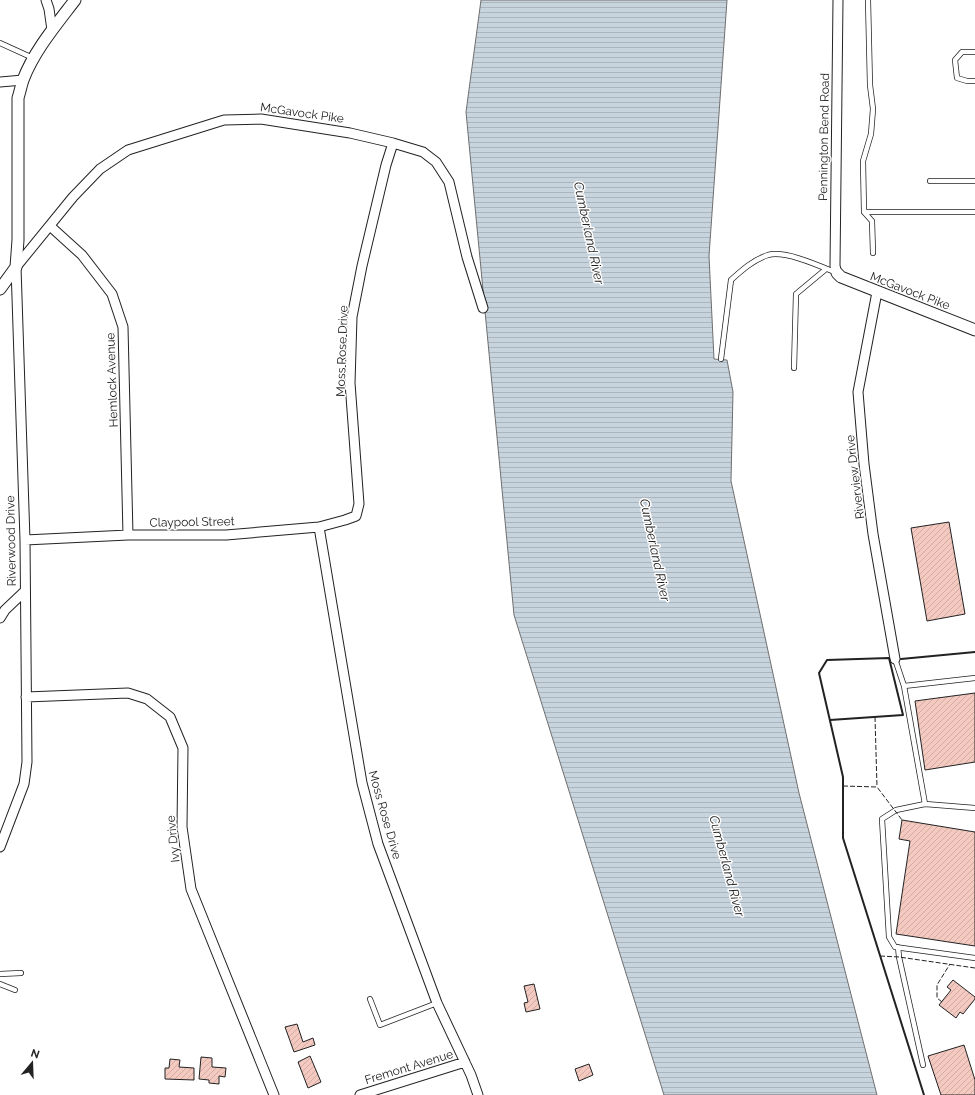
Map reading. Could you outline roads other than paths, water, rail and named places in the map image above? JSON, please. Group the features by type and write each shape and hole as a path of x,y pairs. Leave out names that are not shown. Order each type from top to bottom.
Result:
{"street":[{"path":"46,0 52,30"},
{"name":"Riverwood Drive","path":"0,847 24,784 27,762 25,540 16,267 18,240 18,98 23,80 34,58 52,30 75,0"},
{"name":"Pennington Bend Road","path":"832,271 835,266 838,0"},
{"path":"0,82 23,80"},
{"name":"McGavock Pike","path":"0,289 73,197 100,169 128,150 224,120 261,119 350,133 393,142 423,152 436,162 449,182 467,257 483,308"},
{"name":"Moss Rose Drive","path":"356,516 359,504 350,383 352,317 362,266 386,164 393,142"},
{"name":"Hemlock Avenue","path":"50,226 82,256 112,294 123,327 128,535"},
{"name":"McGavock Pike","path":"832,271 841,277 877,292 975,330"},
{"name":"Riverview Drive","path":"877,292 858,392 864,464 873,534 895,659"},
{"name":"Claypool Street","path":"25,540 128,535 226,535 319,527 356,516"},
{"name":"Moss Rose Drive","path":"319,527 362,783 378,844 437,1003 471,1075 478,1095"},
{"path":"0,618 5,610 25,591"},
{"name":"Ivy Drive","path":"26,697 128,693 147,700 170,717 183,748 182,827 191,889 274,1095"},
{"name":"Fremont Avenue","path":"360,1095 465,1062"}],"lane":[{"path":"868,0 870,85 873,109 871,134 863,162 864,212 872,221 873,253"},
{"path":"0,43 34,58"},
{"path":"975,52 962,52 955,60 957,78 975,81"},
{"path":"930,181 975,181"},
{"path":"864,212 975,212"},
{"path":"721,359 731,280 743,269 752,262 768,255 780,254 804,260 832,271"},
{"path":"794,368 796,294 832,271"},
{"path":"895,659 904,686 925,804"},
{"path":"904,686 975,678"},
{"path":"975,808 925,804 896,810 882,819 889,937 895,947 975,958"},
{"path":"898,947 898,957 923,1065"},
{"path":"0,974 21,972"},
{"path":"0,984 15,990"},
{"path":"370,999 380,1025 437,1003"}],"water":[{"name":"Cumberland River","path":"481,0 727,0 709,256 714,359 727,360 733,392 731,481 799,793 877,1095 664,1095 514,615 466,112"}]}
